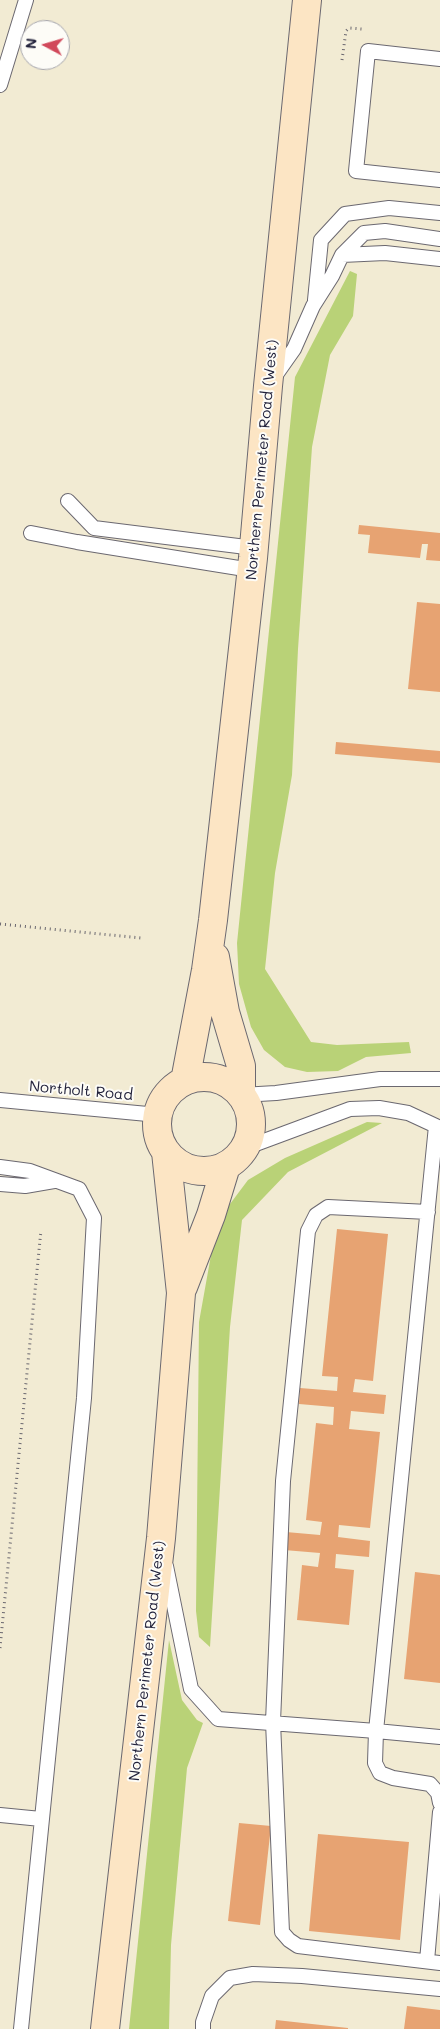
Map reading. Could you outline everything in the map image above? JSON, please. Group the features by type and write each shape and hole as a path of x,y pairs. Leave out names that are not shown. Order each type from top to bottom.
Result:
{"street":[{"name":"Northern Perimeter Road (West)","path":"185,1081 206,970 213,920 253,559 268,386 309,2"},
{"name":"Northern Perimeter Road (West)","path":"213,920 216,966 225,1012 241,1066 241,1095"},
{"path":"209,1077 221,1080 232,1086 248,1105 251,1118 251,1128 236,1157 205,1172 181,1166 166,1152 157,1127 158,1115 163,1102 170,1092 185,1081 209,1077"},
{"name":"Northern Perimeter Road (West)","path":"105,2029 161,1538 181,1293 166,1152"},
{"name":"Northern Perimeter Road (West)","path":"181,1293 236,1157"}],"lane":[{"path":"0,85 26,0"},
{"path":"440,59 368,52 356,171 440,180"},
{"path":"315,303 321,240 345,214 389,208 440,213"},
{"path":"268,386 294,349 315,303 332,276 342,255 364,234 385,231 440,239"},
{"path":"342,255 385,253 440,259"},
{"path":"68,501 94,528 253,559"},
{"path":"30,532 76,542 253,559"},
{"path":"241,1095 276,1093 380,1079 440,1079"},
{"name":"Northolt Road","path":"0,1100 158,1115"},
{"path":"236,1157 350,1109 379,1108 408,1114 436,1126 376,1731 375,1763 380,1773 392,1778 430,1784 438,1793 440,1803"},
{"path":"0,1167 30,1171 79,1189 94,1218 84,1398 21,2029"},
{"path":"0,1184 25,1186 55,1181"},
{"path":"428,1212 328,1207 316,1216 308,1231 284,1482 273,1722 282,1932 298,1946 433,1962 440,1812"},
{"path":"161,1538 191,1689 218,1719 440,1737"},
{"path":"0,1815 41,1819"},
{"path":"203,2029 203,2022 212,1996 230,1978 253,1974 302,1976 440,1989"}],"path":[{"path":"0,924 142,938"},
{"path":"0,1648 41,1230"}],"green space":[{"path":"350,271 357,274 353,316 330,355 312,447 298,649 292,775 275,873 265,969 311,1042 337,1045 409,1042 411,1053 366,1057 338,1071 307,1072 285,1067 264,1050 251,1027 239,984 237,943 295,377"},
{"path":"367,1122 382,1123 288,1172 242,1220 230,1327 210,1647 199,1637 196,1611 199,1322 211,1255 224,1212 248,1180 285,1158"},
{"path":"169,1640 182,1700 197,1720 203,1723 187,1768 171,1945 169,2029 129,2029"}],"building":[{"path":"359,525 440,533 440,561 426,560 428,544 422,544 420,558 368,553 370,535 358,534"},
{"path":"417,602 440,604 440,692 408,689"},
{"path":"336,742 440,751 440,763 335,754"},
{"path":"337,1229 388,1234 373,1381 355,1379 353,1392 386,1395 384,1414 351,1411 349,1429 380,1432 370,1528 339,1525 338,1537 370,1541 369,1557 336,1554 335,1568 354,1570 349,1625 297,1620 302,1565 318,1567 320,1553 284,1550 286,1532 320,1535 322,1522 306,1520 316,1423 333,1425 334,1407 299,1404 300,1388 337,1391 338,1377 322,1376"},
{"path":"415,1572 440,1575 440,1683 404,1679"},
{"path":"239,1823 271,1826 260,1925 228,1921"},
{"path":"318,1834 409,1842 400,1940 309,1931"},
{"path":"407,2006 440,2010 440,2029 404,2029"},
{"path":"276,2020 348,2028 348,2029 275,2029"}]}
